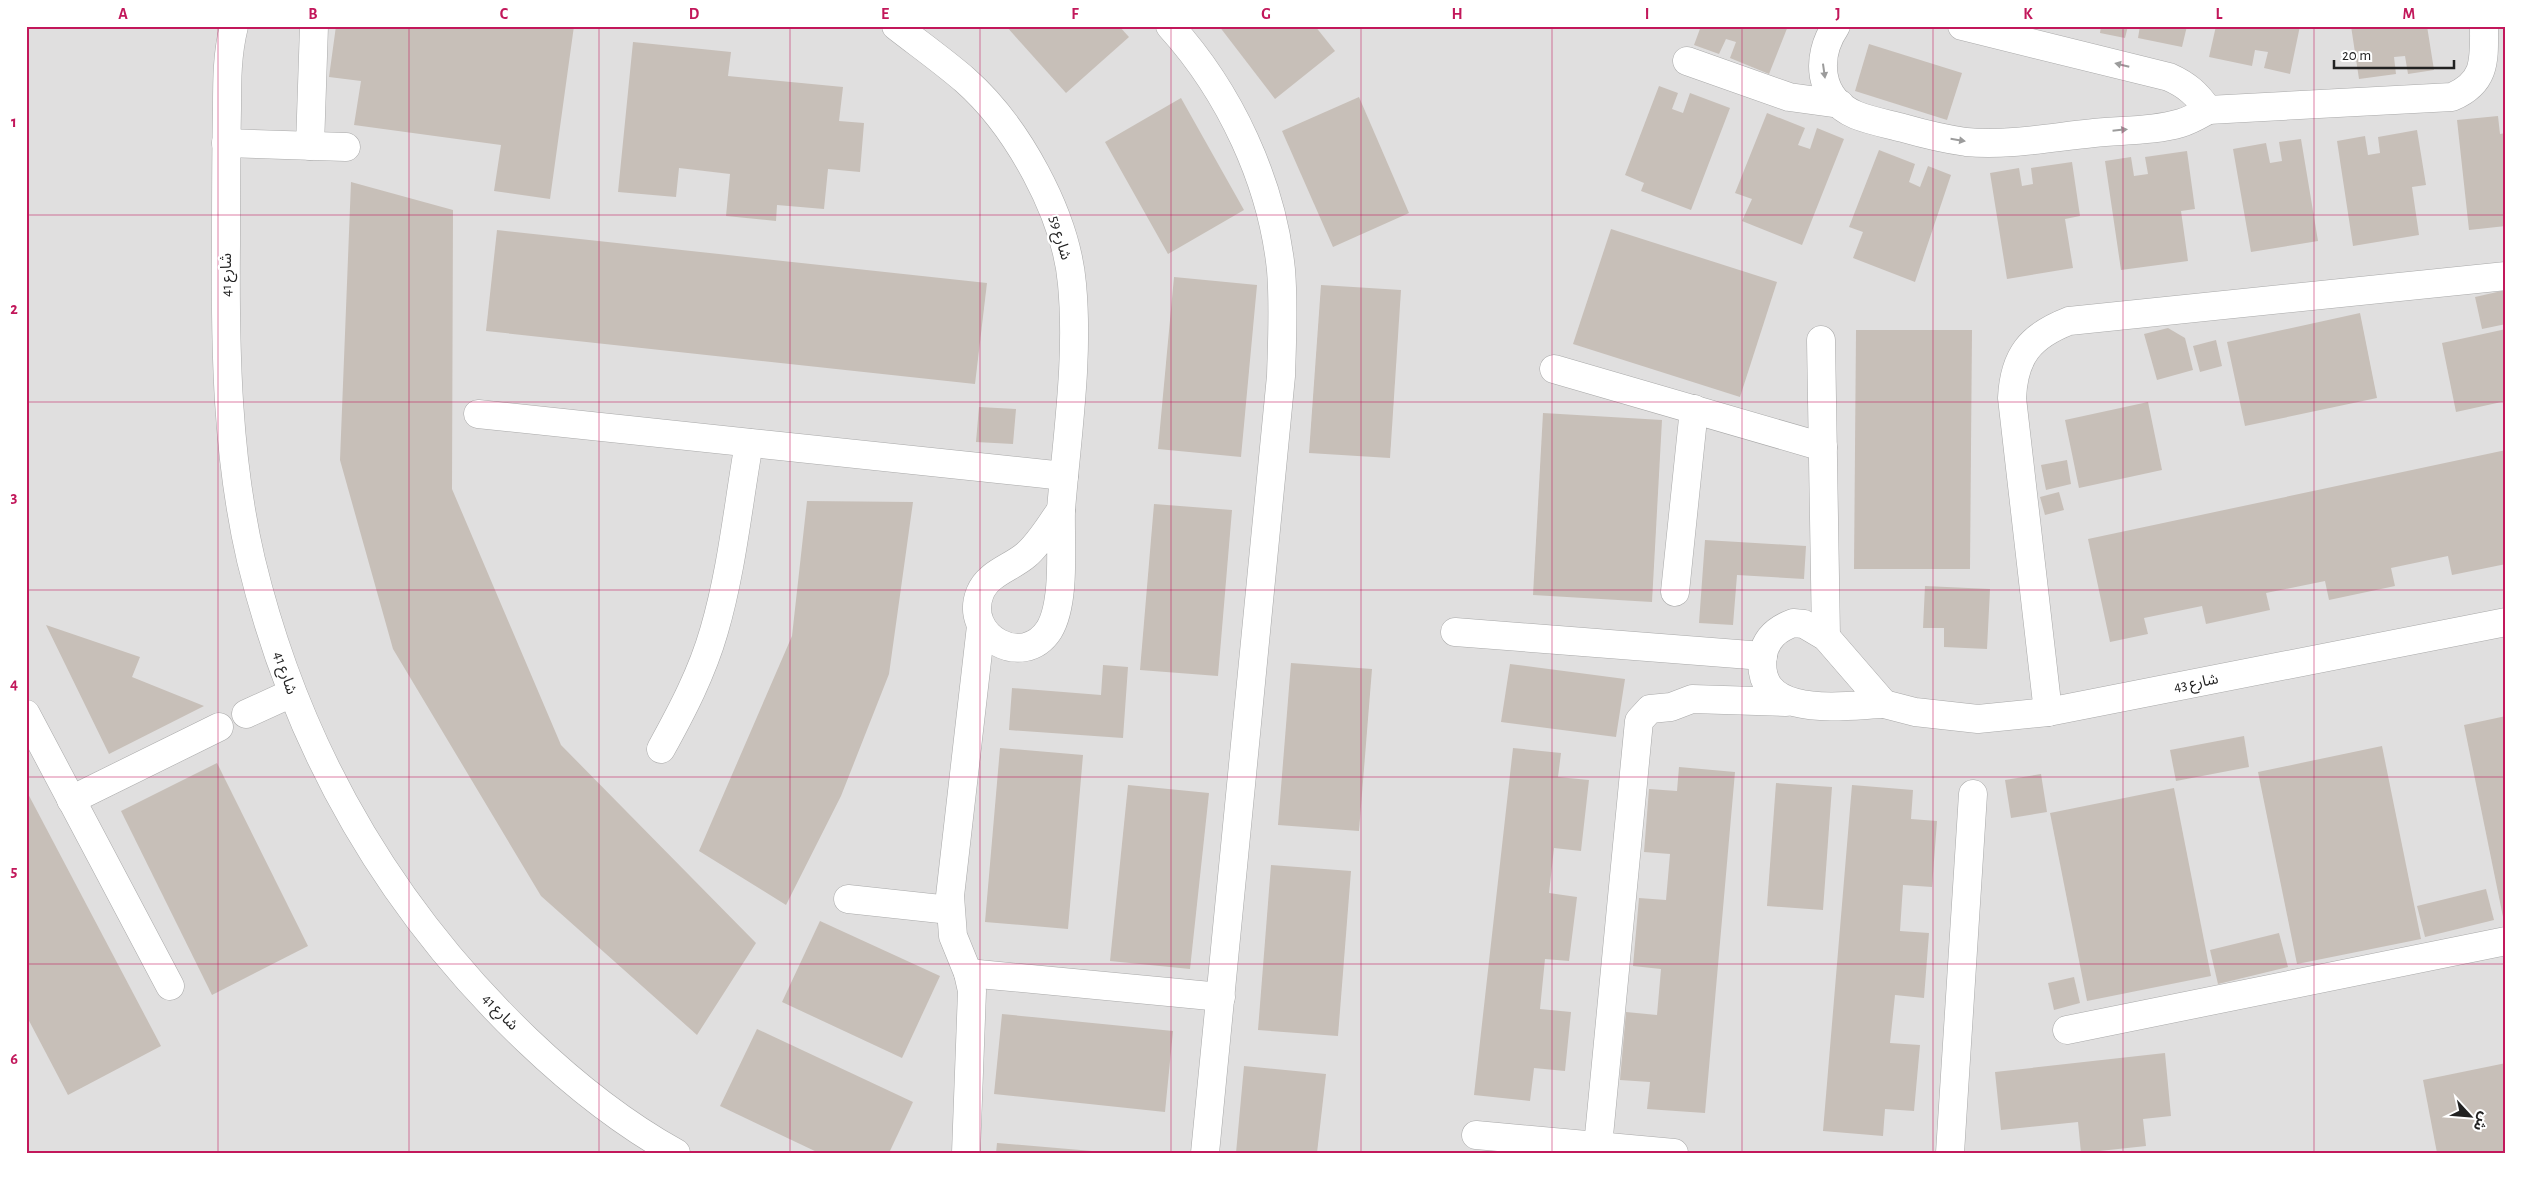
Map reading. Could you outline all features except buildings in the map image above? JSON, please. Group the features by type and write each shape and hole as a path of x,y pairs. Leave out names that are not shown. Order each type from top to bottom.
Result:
{"street":[{"path":"310,146 314,26"},
{"name":"شارع 59","path":"896,26 966,81 1005,123 1036,172 1058,226 1072,282 1074,339 1061,510 1058,598 1049,630 1033,645 1013,648 994,642 981,626"},
{"path":"1170,26 1206,72 1234,118 1249,150 1272,217 1281,270 1283,323 1281,376 1206,1153"},
{"path":"1836,26 1828,39 1822,56 1829,91 1840,104 1854,114 1871,120 1937,137 1968,142 2000,142 2164,126 2194,118 2208,110 2452,97 2472,86 2478,77 2484,54 2484,26"},
{"path":"1962,26 2169,77 2185,84 2198,95 2208,110"},
{"name":"شارع 41","path":"226,34 226,348 230,418 251,558 269,626 292,693 312,740 357,830 389,879 458,968 505,1019 555,1066 608,1109 676,1153"},
{"path":"1687,61 1789,97 1840,104"},
{"path":"226,143 346,147"},
{"path":"2048,712 2012,398 2013,377 2020,358 2033,341 2050,328 2069,321 2506,276"},
{"path":"1821,340 1826,637"},
{"path":"1554,369 1823,447"},
{"path":"1675,592 1694,409"},
{"path":"478,414 1064,476"},
{"path":"661,749 700,672 714,631 724,591 749,443"},
{"path":"966,1153 972,991 968,973 957,948 950,910 981,626 977,603 987,582 1033,548 1061,510"},
{"name":"شارع 43","path":"1598,1146 1637,730 1643,714 1650,709 1671,707 1690,715 1739,716 1757,715 1792,703 1884,704 1923,713 1978,719 2048,712 2506,622"},
{"path":"1792,703 1766,680 1763,656 1766,645 1772,635 1782,627 1792,623 1804,624 1826,637 1884,704"},
{"path":"1455,632 1763,656"},
{"path":"246,714 292,693"},
{"path":"26,714 170,986"},
{"path":"71,800 219,727"},
{"path":"1950,1153 1973,794"},
{"path":"848,899 950,910"},
{"path":"2067,1030 2506,941"},
{"path":"968,973 1221,997"},
{"path":"1476,1135 1674,1153"}],"shaded area":[{"path":"26,26 2506,26 2506,1153 26,1153"}]}
